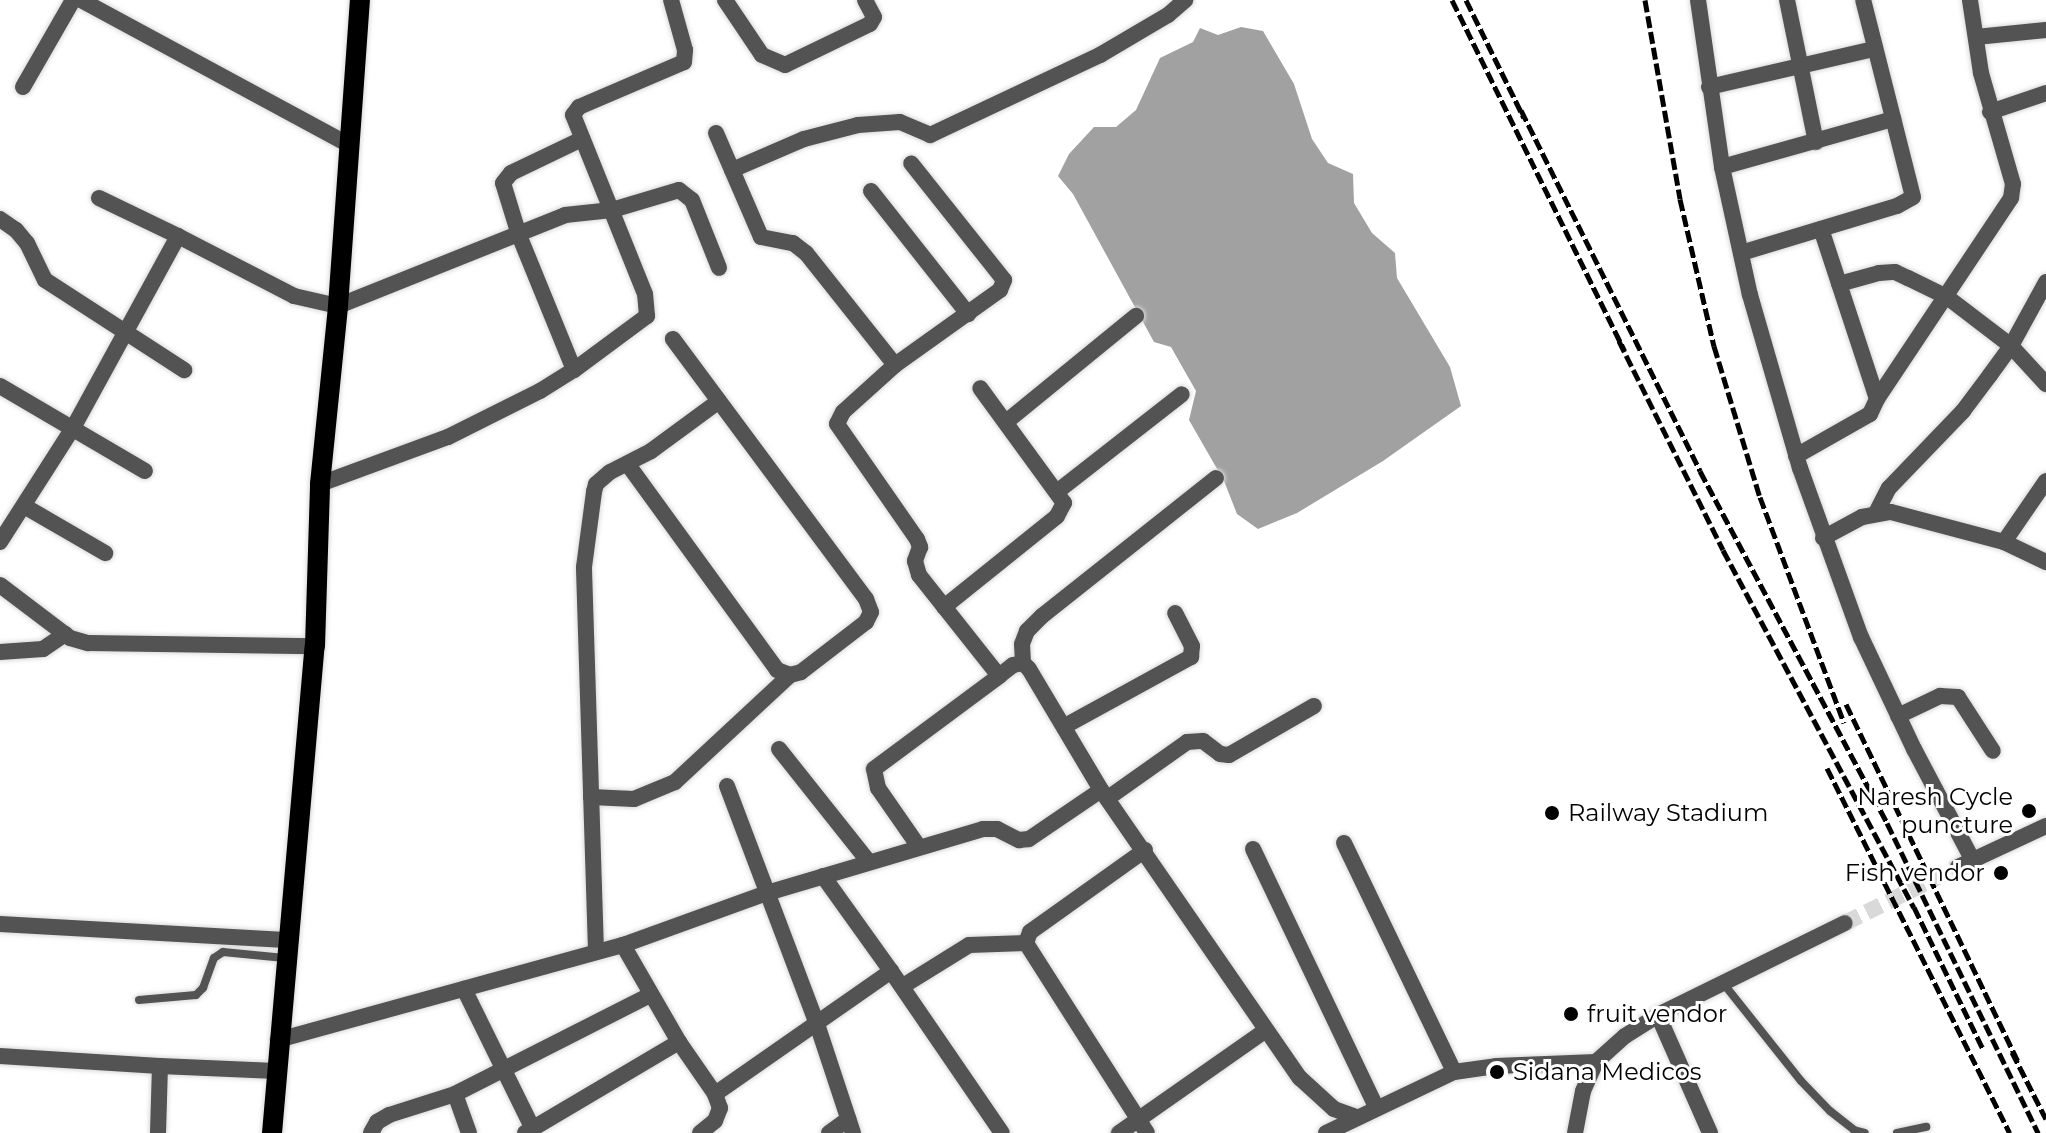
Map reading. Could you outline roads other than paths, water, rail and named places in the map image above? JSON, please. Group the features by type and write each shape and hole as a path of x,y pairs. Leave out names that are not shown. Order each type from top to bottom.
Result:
{"main road":[{"path":"272,1133 315,646 320,484 338,306 360,0"}],"street":[{"path":"23,87 73,0"},
{"path":"81,0 349,145"},
{"path":"320,484 448,437 574,370 641,323 649,310 574,120 575,110 684,62 685,50 671,0"},
{"path":"725,0 762,55 776,64 785,65 870,24 874,17 865,0"},
{"path":"732,170 804,139 858,125 900,122 930,135 1100,55 1168,15 1185,0"},
{"path":"1698,0 1722,167 1741,253 1796,456 1861,637 1966,864 2046,826"},
{"path":"1787,0 1816,142"},
{"path":"1741,253 1897,206 1913,197 1863,0"},
{"path":"1796,456 1870,414 2011,198 2013,184 1990,112 1970,0"},
{"path":"1976,37 2046,30"},
{"path":"1709,87 1874,49"},
{"path":"1990,112 2046,93"},
{"path":"1722,167 1893,119"},
{"path":"716,133 761,237 793,243 806,253 895,365"},
{"path":"574,370 519,235 504,179 582,139"},
{"path":"911,163 1004,280 1000,290 895,365 843,412 838,427 917,539 920,547 915,568 999,676"},
{"path":"871,191 968,314"},
{"path":"99,198 294,296 338,306 565,215 612,210 671,192 685,192 692,200 719,268"},
{"path":"0,219 16,230 27,243 45,280 184,370"},
{"path":"1821,229 1877,399"},
{"path":"0,542 73,428 178,236"},
{"path":"1839,284 1895,272 1947,297 2011,346 2046,384"},
{"path":"1876,513 1889,488 1963,411 2011,346 2046,282"},
{"path":"1006,422 1136,316"},
{"path":"591,797 634,799 675,782 790,675 801,672 866,622 871,612 866,599 673,339"},
{"path":"0,386 145,471"},
{"path":"944,607 1057,516 1064,503 980,388"},
{"path":"1058,491 1182,394"},
{"path":"596,951 584,567 596,484 610,472 629,466 719,401"},
{"path":"629,466 777,670 790,675"},
{"path":"1216,478 1042,616 1027,631 1022,644 1023,663 1105,794 1266,1030 1318,1097 1334,1109 1356,1117"},
{"path":"2004,542 2046,481"},
{"path":"24,506 105,553"},
{"path":"1823,538 1876,513 1891,512 2004,542 2046,562"},
{"path":"0,585 65,634 88,643 315,646"},
{"path":"1065,726 1191,657 1192,646 1175,613"},
{"path":"0,652 43,649 65,634"},
{"path":"919,847 878,788 874,769 1013,665 1023,663"},
{"path":"1898,716 1940,696 1958,697 1993,751"},
{"path":"278,1040 623,945 767,893 983,829 997,829 1019,840 1029,839 1187,742 1203,741 1220,754 1229,755 1314,706"},
{"path":"779,749 869,862"},
{"path":"727,786 817,1024 850,1126 829,1133"},
{"path":"1344,843 1454,1072"},
{"path":"1253,849 1376,1107"},
{"path":"1143,1127 1026,943 1030,932 1145,850"},
{"path":"823,876 903,986 1002,1133"},
{"path":"1575,1133 1583,1091 1596,1062 1625,1036 1658,1015 1845,923"},
{"path":"0,924 286,949"},
{"path":"903,986 969,945 1026,943"},
{"path":"623,945 679,1042 715,1094 720,1108 715,1121 700,1133"},
{"path":"715,1094 891,971"},
{"path":"464,989 529,1131 679,1042"},
{"path":"371,1133 377,1122 389,1115 455,1094 650,995"},
{"path":"1658,1015 1710,1133"},
{"path":"1119,1133 1143,1127 1266,1030"},
{"path":"0,1056 276,1071"},
{"path":"1326,1133 1454,1072 1496,1066 1596,1062"},
{"path":"158,1133 160,1066"},
{"path":"455,1094 469,1133"}],"lane":[{"path":"139,1000 196,995 203,988 214,958 223,952 286,949"},
{"path":"1723,983 1801,1081 1830,1111 1854,1130 1865,1133"},
{"path":"1897,1133 1926,1127"}],"tunnel":[{"path":"1845,923 1958,867"}],"railway":[{"path":"1452,0 1625,351"},
{"path":"1466,0 1524,118"},
{"path":"1645,0 1680,199 1714,346 1760,497 1844,723"},
{"path":"1521,110 1700,471 1887,823 2038,1133"},
{"path":"1619,341 1723,550 1914,907 1983,1049"},
{"path":"1846,704 2018,1061"},
{"path":"1827,768 2010,1133"},
{"path":"2012,1052 2046,1119"}],"place":[{"name":"Naresh Cycle puncture","path":"2029,811"},
{"name":"Railway Stadium","path":"1552,813"},
{"name":"Fish vendor","path":"2001,873"},
{"name":"fruit vendor","path":"1571,1014"},
{"name":"Sidana Medicos","path":"1497,1072"}]}
